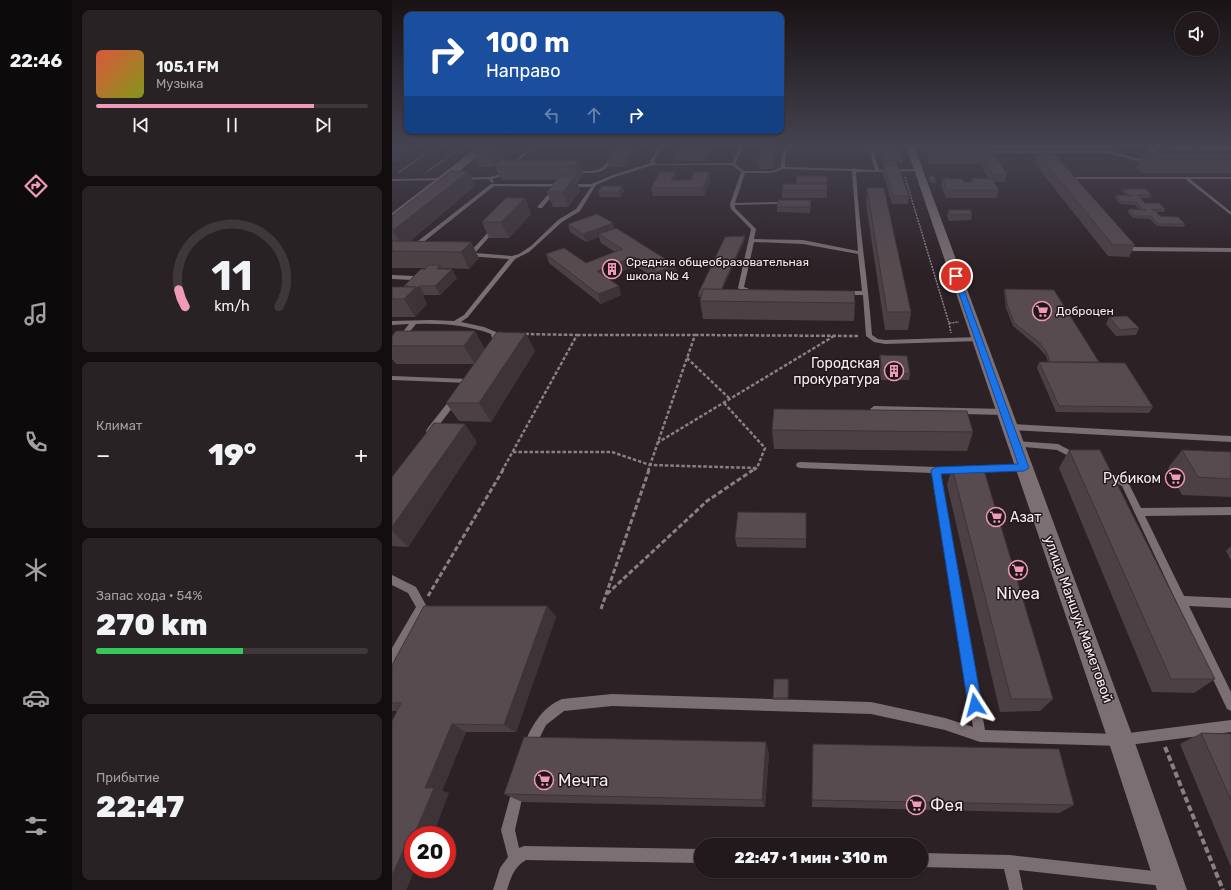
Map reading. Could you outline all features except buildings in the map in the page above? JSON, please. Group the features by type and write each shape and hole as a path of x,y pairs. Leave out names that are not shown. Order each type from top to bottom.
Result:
{"street":[{"path":"392,219 434,188"},
{"name":"улица Маншук Маметовой","path":"924,188 1122,740 1170,884"}],"lane":[{"path":"392,246 414,247 490,188"},
{"path":"540,207 558,188"},
{"path":"456,254 513,258 524,254 532,249 561,220 578,210 593,188"},
{"path":"738,188 732,208 754,228 741,288 750,292 758,292"},
{"path":"854,188 866,293 869,336 876,340 885,342 975,330"},
{"path":"1198,188 1231,214"},
{"path":"732,204 777,203"},
{"path":"1220,206 1231,206"},
{"path":"471,254 500,222"},
{"path":"1122,237 1133,249 1231,250"},
{"path":"752,240 802,242 861,252"},
{"path":"455,323 466,316 513,258"},
{"path":"392,277 414,278 415,282 406,289 392,292"},
{"path":"835,293 866,293"},
{"path":"392,350 414,322"},
{"path":"392,323 455,323 485,329 494,333 496,342 488,353"},
{"path":"392,378 466,385 425,437"},
{"path":"874,409 1010,428 1231,439"},
{"path":"1010,428 1058,447 1085,462"},
{"path":"800,465 936,470 1024,468"},
{"path":"1098,469 1125,484 1231,705"},
{"path":"936,470 980,736"},
{"path":"1138,512 1231,511"},
{"path":"392,580 412,590 422,607 392,659"},
{"path":"1181,601 1231,603"},
{"path":"526,759 530,744 542,721 562,705 612,700 871,708 945,724 980,736 1122,740 1231,726"},
{"path":"515,858 508,830 521,780"},
{"path":"500,890 506,869 515,858 524,853 694,856"},
{"path":"928,860 1010,862 1170,884"},
{"path":"1010,862 1016,890"}],"path":[{"path":"908,188 949,324 975,330"},
{"path":"524,334 869,336"},
{"path":"600,609 694,334"},
{"path":"422,607 513,452 577,335"},
{"path":"657,443 834,336"},
{"path":"687,358 730,399"},
{"path":"605,595 707,501 757,468 766,448 724,403"},
{"path":"513,452 612,452 650,464 757,468"},
{"path":"1160,735 1223,890"}],"place":[{"name":"Средняя общеобразовательная школа № 4","path":"612,269"},
{"name":"Доброцен","path":"1042,311"},
{"name":"Городская прокуратура","path":"894,371"},
{"name":"Рубиком","path":"1175,478"},
{"name":"Азат","path":"996,517"},
{"name":"Nivea","path":"1018,570"},
{"name":"Мечта","path":"544,780"},
{"name":"Фея","path":"916,805"}],"route":[{"path":"956,276 1024,468 936,470 975,705"}]}
